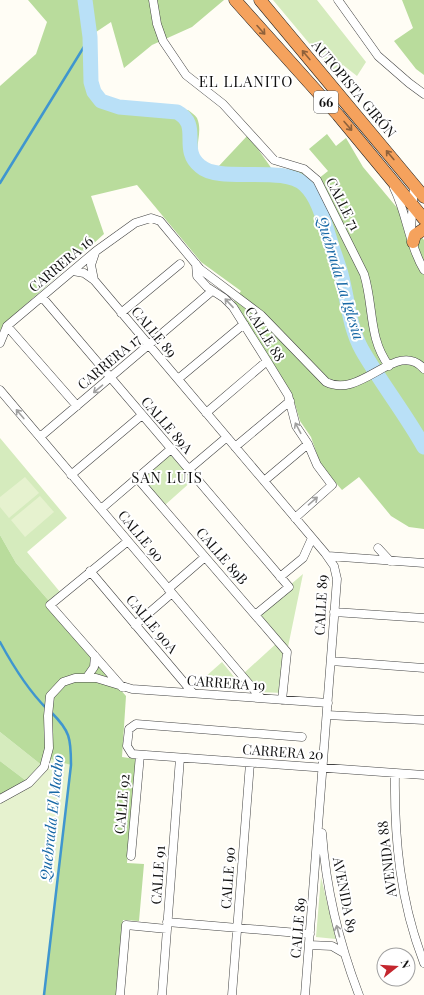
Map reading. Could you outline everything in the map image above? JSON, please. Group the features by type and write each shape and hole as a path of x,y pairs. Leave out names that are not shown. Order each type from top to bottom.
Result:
{"highway":[{"name":"AUTOPISTA GIRÓN","path":"235,0 338,115 424,219"},
{"name":"AUTOPISTA GIRÓN","path":"260,0 424,197"},
{"path":"413,242 417,232 424,229"}],"street":[{"name":"CALLE 71","path":"153,0 157,24 163,41 186,75 223,104 274,160 304,169 317,180 364,274 374,335 386,367"},
{"path":"338,0 378,56 424,94"},
{"path":"387,174 402,205 413,242 424,270"},
{"path":"413,242 411,225 414,206 414,186"},
{"name":"CARRERA 16","path":"0,343 7,326 96,251 134,223 151,218"},
{"name":"CALLE 88","path":"151,218 160,221 165,226 196,264 197,276 212,291 229,302 244,324 290,400 296,426 308,444 316,465 332,485 295,518"},
{"path":"94,280 91,265 96,251"},
{"path":"121,313 180,264"},
{"path":"196,264 212,279 261,315 326,382 333,385 346,386 402,360 411,360 424,369"},
{"name":"CALLE 89","path":"73,271 84,273 94,280 206,414 328,556 337,573 305,995"},
{"name":"CARRERA 17","path":"40,438 212,291"},
{"name":"CALLE 89A","path":"42,297 188,470 289,586 255,615"},
{"path":"178,380 244,324"},
{"path":"7,326 77,406"},
{"path":"206,414 267,361"},
{"name":"CALLE 90","path":"0,390 261,698"},
{"path":"235,447 290,400"},
{"path":"71,474 142,415"},
{"path":"188,470 227,437"},
{"path":"264,481 308,444"},
{"path":"100,509 171,449"},
{"name":"CALLE 89B","path":"137,478 287,652 282,700"},
{"path":"280,577 303,558 312,538"},
{"path":"122,687 50,605 128,541"},
{"path":"378,548 390,560"},
{"path":"328,556 424,563"},
{"path":"135,625 205,557"},
{"name":"CALLE 90A","path":"90,571 193,693"},
{"path":"334,612 424,618"},
{"path":"0,799 29,783 44,767 49,748 48,716 50,696 64,682 87,677 94,667 95,656"},
{"path":"331,662 424,668"},
{"name":"CARRERA 19","path":"87,677 96,678 132,689 328,703"},
{"path":"327,715 424,720"},
{"path":"140,755 132,754 127,746 129,729 136,724 302,737"},
{"name":"CARRERA 20","path":"140,755 424,775"},
{"name":"CALLE 92","path":"131,856 140,755"},
{"name":"CALLE 91","path":"162,995 180,758"},
{"name":"CALLE 90","path":"232,995 250,763"},
{"name":"AVENIDA 88","path":"395,773 396,837 401,878 413,932 424,963"},
{"name":"AVENIDA 89","path":"321,796 323,843 327,876 344,953 359,995"},
{"path":"120,995 126,925 238,928 310,934"},
{"path":"309,945 332,946 344,953"}],"green space":[{"path":"28,0 224,0 192,27 152,45 124,68 111,22 96,32 98,85 106,98 121,103 188,110 197,118 199,126 198,153 201,159 207,164 217,168 248,135 272,169 299,170 313,183 328,171 309,149 327,134 336,146 346,138 363,167 424,240 424,529 409,527 391,516 359,477 342,490 321,466 311,437 300,421 295,404 280,374 234,301 241,291 201,262 137,185 91,196 104,234 3,325 0,331 0,86 36,54 47,22"},
{"path":"273,0 317,0 366,62 357,76 343,65 334,73"},
{"path":"402,0 424,0 424,75 416,69 394,41 413,28"},
{"path":"0,438 67,518 27,552 60,592 49,601 16,563 0,535"},
{"path":"169,452 193,480 165,505 140,477"},
{"path":"25,477 39,493 9,518 0,507 0,497"},
{"path":"40,496 54,512 25,537 11,520"},
{"path":"0,535 16,563 49,601 45,605 126,696 122,757 136,759 127,863 144,864 139,921 123,920 117,995 0,995 0,761 29,783 44,767 0,732"},
{"path":"303,574 288,647 257,613"},
{"path":"278,642 287,652 283,693 259,692 244,673"},
{"path":"222,662 243,688 195,686"},
{"path":"0,732 44,767 29,783 0,761"},
{"path":"48,758 71,765 44,995 0,995 0,799 21,788"},
{"path":"321,877 336,939 316,937"}],"waterway":[{"name":"Quebrada La Iglesia","path":"85,0 90,37 91,82 94,92 101,101 119,107 177,112 184,117 188,124 190,130 191,152 194,159 200,166 209,171 221,174 282,176 295,179 310,190 317,203 340,270 354,332 369,362 424,447"},
{"name":"Quebrada El Macho","path":"0,183 90,37"},
{"name":"Quebrada El Macho","path":"0,642 21,677 33,694 47,709"},
{"name":"Quebrada El Macho","path":"44,995 71,765 71,748 66,730 51,712"}],"district":[{"name":"EL LLANITO","path":"246,82"},
{"name":"SAN LUIS","path":"167,478"}]}
